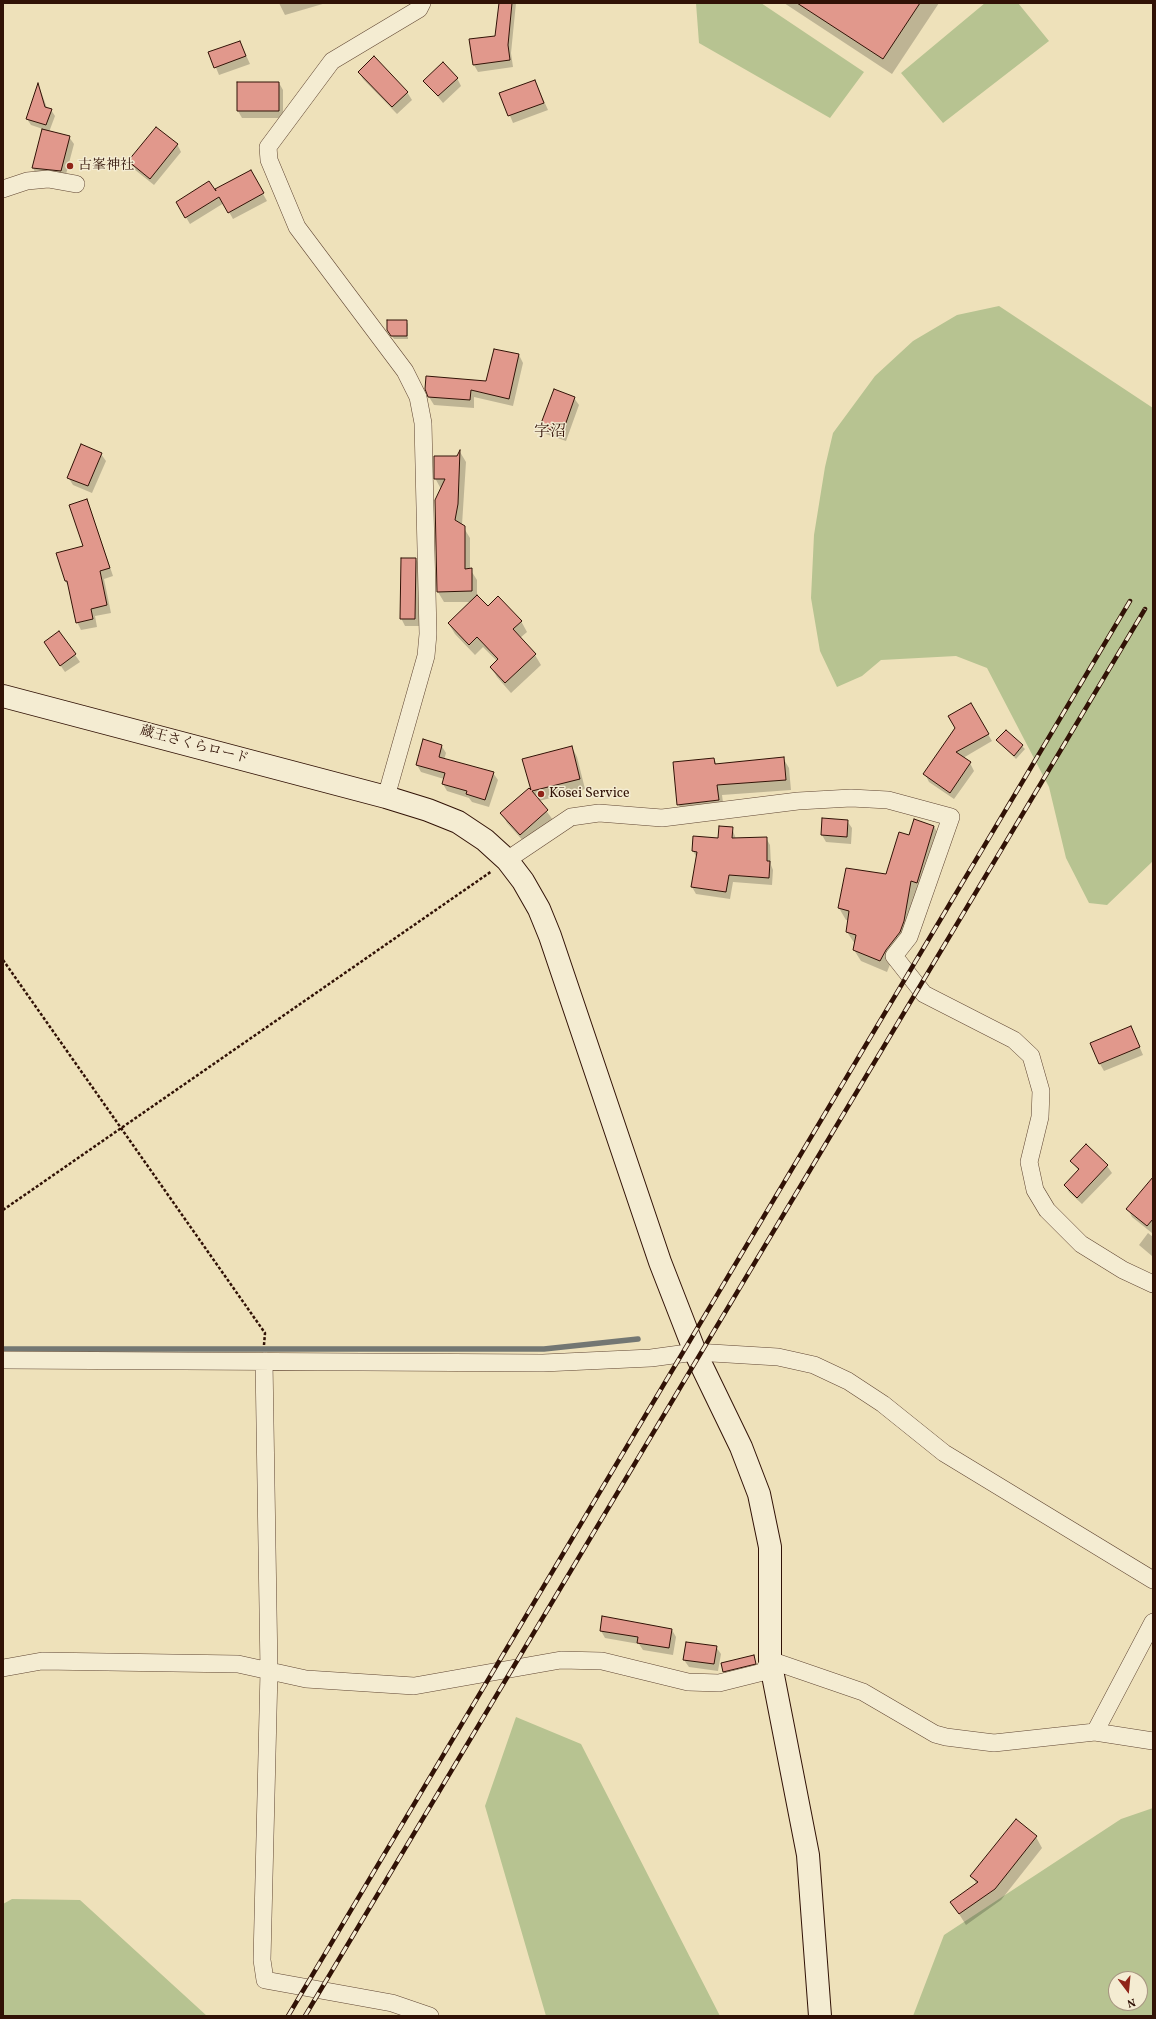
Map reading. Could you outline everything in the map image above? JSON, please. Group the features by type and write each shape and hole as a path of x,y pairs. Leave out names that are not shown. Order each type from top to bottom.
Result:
{"street":[{"path":"386,797 426,656 428,634 423,423 418,397 405,372 297,227 269,160 268,147 332,61 419,9 422,3"},
{"path":"3,189 27,181 48,179 76,184"},
{"name":"蔵王さくらロード","path":"3,696 386,797 428,810 458,822 485,840 507,860 523,881 550,936 660,1262 695,1352 741,1447 760,1494 770,1547 770,1660 808,1855 820,2016"},
{"path":"507,860 571,817 599,813 662,818 798,801 851,798 888,800 951,818 909,937 894,956 924,994 1014,1040 1031,1056 1041,1091 1040,1117 1028,1162 1035,1190 1047,1210 1081,1244 1123,1270 1153,1284"},
{"path":"3,1360 543,1363 651,1358 695,1352 778,1357 814,1365 848,1381 883,1404 944,1453 1153,1580"},
{"path":"264,1361 269,1671 262,1960 265,1980 392,2003 430,2016"},
{"path":"1095,1732 1153,1622"},
{"path":"3,1668 42,1662 238,1664 306,1679 414,1686 561,1660 602,1662 688,1682 719,1684 763,1672 770,1660 862,1692 935,1734 946,1737 994,1742 1095,1732 1153,1741"}],"path":[{"path":"3,1210 507,860"},
{"path":"3,960 265,1333 264,1342"}],"green space":[{"path":"696,3 761,3 864,72 830,118 699,43"},
{"path":"985,3 1018,3 1049,41 943,123 901,73"},
{"path":"999,306 1153,408 1153,861 1107,905 1089,903 1066,858 1049,787 987,668 956,656 881,660 862,676 837,687 820,651 811,598 814,535 825,467 833,433 875,376 913,341 957,315"},
{"path":"516,1717 581,1744 720,2016 546,2016 485,1806"},
{"path":"1153,1808 1153,2016 913,2016 944,1935 1121,1819"},
{"path":"12,1899 80,1900 207,2016 3,2016 3,1904"}],"building":[{"path":"499,3 512,3 508,45 510,60 473,65 469,39 495,36"},
{"path":"797,3 920,3 883,59"},
{"path":"240,41 246,56 214,68 208,52"},
{"path":"374,56 408,92 392,107 358,72"},
{"path":"443,62 458,78 438,96 423,81"},
{"path":"535,80 544,103 508,116 499,93"},
{"path":"237,82 279,82 279,111 237,111"},
{"path":"38,83 45,107 52,109 46,125 26,119"},
{"path":"156,127 178,144 150,179 128,161"},
{"path":"42,129 70,136 61,171 32,168"},
{"path":"251,170 264,193 228,213 219,197 185,218 176,202 209,181 216,191 215,189"},
{"path":"387,320 407,320 407,336 391,336 387,330"},
{"path":"494,349 519,354 509,399 471,390 470,400 428,397 425,389 426,376 486,381"},
{"path":"554,389 575,397 562,434 540,426"},
{"path":"81,444 102,453 88,486 67,478"},
{"path":"460,450 458,504 455,520 465,526 465,569 472,568 472,591 437,592 435,500 445,479 434,479 434,456 457,456"},
{"path":"87,499 110,568 100,571 107,605 91,609 93,619 76,623 67,581 65,581 56,553 83,546 69,505"},
{"path":"401,558 416,558 415,619 400,619"},
{"path":"477,595 488,606 498,596 522,621 513,629 536,654 505,683 490,667 498,659 477,637 469,645 448,623"},
{"path":"59,631 76,654 60,666 44,642"},
{"path":"971,703 989,734 956,752 971,762 950,793 923,774 955,728 948,716"},
{"path":"1006,730 1023,745 1014,756 996,740"},
{"path":"423,739 442,745 439,757 494,772 485,800 466,794 467,791 442,784 445,773 416,765"},
{"path":"572,746 580,779 532,791 548,810 520,835 500,813 529,788 531,790 522,759"},
{"path":"784,757 786,780 717,785 719,800 677,805 673,762 714,758 715,764"},
{"path":"822,818 848,820 847,837 821,835"},
{"path":"914,819 934,826 917,883 911,881 904,921 900,932 886,950 880,961 853,950 856,935 846,932 849,911 838,908 846,868 886,874 899,832 909,835"},
{"path":"719,826 733,827 732,838 767,837 767,861 770,861 769,878 729,875 726,892 691,887 697,852 692,851 693,836 718,838"},
{"path":"1131,1026 1140,1047 1099,1064 1090,1043"},
{"path":"1086,1144 1108,1165 1077,1198 1064,1185 1079,1169 1070,1161"},
{"path":"1153,1177 1153,1219 1147,1226 1126,1209"},
{"path":"602,1616 672,1629 669,1648 637,1643 638,1637 600,1631"},
{"path":"686,1642 717,1646 714,1664 683,1660"},
{"path":"754,1655 756,1664 723,1672 721,1663"},
{"path":"1016,1819 1037,1836 995,1889 959,1914 950,1902 978,1882 970,1876"}],"waterway":[{"path":"3,1349 544,1349 638,1339"}],"railway":[{"path":"288,2016 1130,601"},
{"path":"305,2016 1145,609"}],"place":[{"name":"古峯神社","path":"70,166"},
{"name":"Kōsei Service","path":"541,794"}],"district":[{"name":"字沼","path":"550,433"}]}
